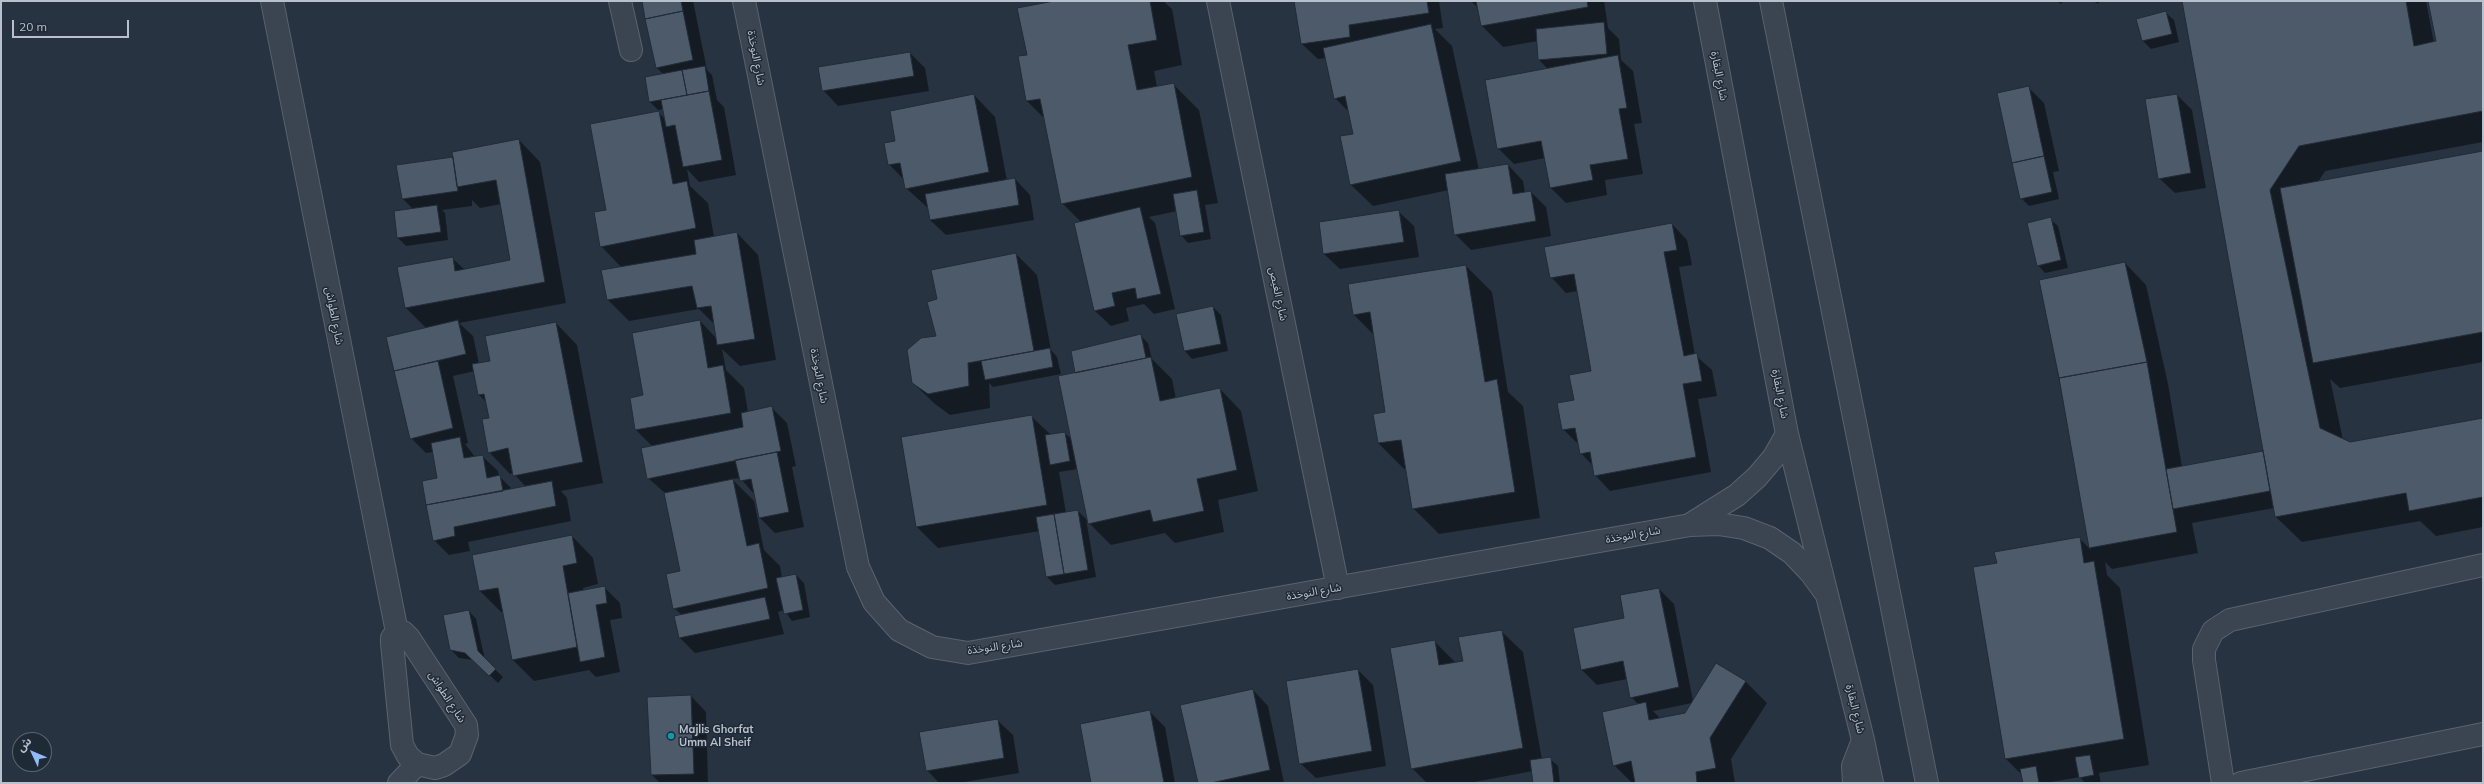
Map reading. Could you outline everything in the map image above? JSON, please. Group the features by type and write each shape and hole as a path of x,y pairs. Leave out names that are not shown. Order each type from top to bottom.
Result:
{"street":[{"name":"شارع الطواش","path":"272,1 397,632"},
{"path":"620,1 631,50"},
{"name":"شارع النوخذة","path":"744,1 858,567 874,602 899,630 932,647 968,653 1690,525 1718,524 1744,528 1770,538 1792,553 1811,573 1827,595"},
{"name":"شارع الغيص","path":"1218,1 1338,588"},
{"name":"شارع البقارة","path":"1705,1 1787,434 1863,740 1872,783"},
{"path":"1771,1 1927,783"},
{"name":"شارع النوخذة","path":"1690,525 1737,495 1757,477 1774,457 1787,434"},
{"path":"2223,783 2204,660 2206,644 2213,631 2230,620 2483,565"},
{"name":"شارع الطواش","path":"397,632 403,632 409,638 466,725 465,744 453,761 435,768 417,764 408,756 402,745 392,643 392,638 397,632"},
{"path":"2241,783 2483,734"},
{"path":"1854,783 1853,766 1863,740"},
{"path":"399,783 417,764"}],"building":[{"path":"642,1 681,1 683,11 645,19"},
{"path":"1054,1 1150,1 1157,40 1128,45 1137,90 1174,83 1192,177 1061,204 1040,99 1026,101 1018,56 1027,55 1017,8"},
{"path":"1294,1 1427,1 1429,13 1349,25 1350,37 1301,44"},
{"path":"1476,1 1587,1 1588,7 1481,26"},
{"path":"2182,1 2406,1 2414,46 2436,41 2428,1 2483,1 2483,111 2299,146 2270,190 2320,428 2350,442 2483,418 2483,497 2409,511 2406,493 2275,517"},
{"path":"683,11 693,60 656,68 645,19"},
{"path":"2166,11 2172,34 2142,41 2136,19"},
{"path":"1604,22 1607,54 1538,60 1536,29"},
{"path":"1431,24 1461,161 1350,185 1340,136 1353,134 1345,96 1334,99 1323,48"},
{"path":"910,52 914,76 822,91 818,67"},
{"path":"1618,55 1627,108 1619,109 1628,159 1590,165 1593,180 1550,188 1541,141 1497,149 1485,80"},
{"path":"705,66 709,91 687,95 682,70"},
{"path":"682,70 687,95 649,102 645,77"},
{"path":"2029,86 2044,156 2012,163 1997,93"},
{"path":"709,91 722,160 683,167 675,125 666,127 661,100"},
{"path":"974,94 989,172 905,189 900,163 888,165 884,143 895,141 890,111"},
{"path":"2177,94 2191,173 2158,179 2145,99"},
{"path":"659,111 673,184 687,181 696,228 600,247 594,212 606,210 590,124"},
{"path":"519,139 545,282 405,308 397,267 453,257 455,271 510,260 496,180 457,187 452,152"},
{"path":"2483,151 2483,332 2313,363 2280,188"},
{"path":"2044,156 2052,192 2020,199 2012,163"},
{"path":"453,157 458,191 402,199 396,165"},
{"path":"1508,164 1513,194 1531,191 1536,221 1454,235 1445,174"},
{"path":"1015,178 1019,205 930,220 925,194"},
{"path":"1197,190 1204,232 1180,236 1173,194"},
{"path":"437,205 441,232 397,238 394,211"},
{"path":"1140,207 1161,294 1137,299 1135,288 1112,293 1115,306 1094,311 1074,223"},
{"path":"1399,210 1404,242 1323,254 1319,222"},
{"path":"2051,217 2061,260 2037,266 2027,223"},
{"path":"1672,223 1677,250 1664,252 1684,356 1697,353 1702,381 1683,384 1696,457 1594,476 1590,452 1580,454 1575,428 1562,430 1557,403 1574,400 1569,375 1591,371 1574,274 1550,278 1544,247"},
{"path":"737,232 755,339 717,345 711,306 697,308 692,286 607,300 601,270 696,254 694,240"},
{"path":"1016,253 1034,351 968,363 969,386 928,394 912,383 907,350 921,338 936,336 927,302 937,299 931,270"},
{"path":"2125,262 2147,362 2059,378 2039,280"},
{"path":"1466,265 1485,382 1497,379 1515,492 1412,509 1401,440 1378,443 1373,414 1385,412 1370,312 1353,315 1348,284"},
{"path":"1213,306 1221,344 1184,351 1176,314"},
{"path":"458,320 466,354 394,371 386,337"},
{"path":"700,320 708,368 723,365 731,413 635,430 630,398 643,395 632,333"},
{"path":"556,322 583,462 513,476 508,448 488,453 482,419 489,418 484,394 478,395 472,364 490,361 485,336"},
{"path":"1141,334 1146,358 1075,373 1071,351"},
{"path":"1050,348 1053,367 985,380 981,361"},
{"path":"1151,357 1160,401 1220,388 1237,470 1197,479 1204,511 1153,522 1150,510 1088,524 1058,376"},
{"path":"438,361 453,428 410,439 394,371"},
{"path":"2147,362 2177,532 2089,548 2059,378"},
{"path":"772,406 781,451 647,479 641,448 743,427 741,413"},
{"path":"1032,415 1047,505 916,527 901,437"},
{"path":"1065,432 1070,461 1050,465 1045,435"},
{"path":"460,437 464,458 483,455 487,478 500,475 503,491 426,505 422,481 437,478 431,443"},
{"path":"2263,451 2270,491 2173,509 2166,469"},
{"path":"777,452 789,512 759,518 751,479 740,481 735,460"},
{"path":"733,479 747,546 759,543 768,588 673,609 666,574 680,571 664,493"},
{"path":"552,481 556,506 454,527 455,536 433,541 426,505"},
{"path":"1078,510 1088,570 1064,574 1054,514"},
{"path":"1054,514 1064,574 1046,577 1036,517"},
{"path":"572,535 577,563 563,566 577,647 512,660 498,588 479,591 472,555"},
{"path":"2080,537 2084,563 2094,561 2124,739 2005,759 1973,567 1997,563 1994,552"},
{"path":"796,574 803,610 784,614 776,578"},
{"path":"605,586 607,603 596,605 605,657 580,662 568,593"},
{"path":"1659,588 1679,687 1630,698 1623,661 1581,670 1573,628 1624,618 1620,595"},
{"path":"765,597 770,619 679,638 674,616"},
{"path":"469,610 478,651 496,669 489,676 465,653 450,650 443,615"},
{"path":"1502,630 1523,748 1411,769 1390,648 1435,640 1439,665 1463,661 1458,637"},
{"path":"1716,663 1746,681 1710,738 1716,768 1696,772 1697,783 1635,783 1631,761 1613,766 1602,712 1646,702 1649,720 1685,713"},
{"path":"1358,669 1372,751 1299,764 1286,681"},
{"path":"1253,689 1270,770 1211,783 1198,783 1180,705"},
{"name":"Majlis Ghorfat Umm Al Sheif","path":"691,695 694,774 651,775 647,697"},
{"path":"1150,710 1164,783 1091,783 1080,724"},
{"path":"998,719 1004,758 926,771 919,732"},
{"path":"2090,755 2094,775 2079,778 2075,757"},
{"path":"1551,757 1554,783 1533,783 1530,760"},
{"path":"2036,766 2039,783 2023,783 2020,769"}],"place":[{"name":"Majlis Ghorfat Umm Al Sheif","path":"671,736"}]}
